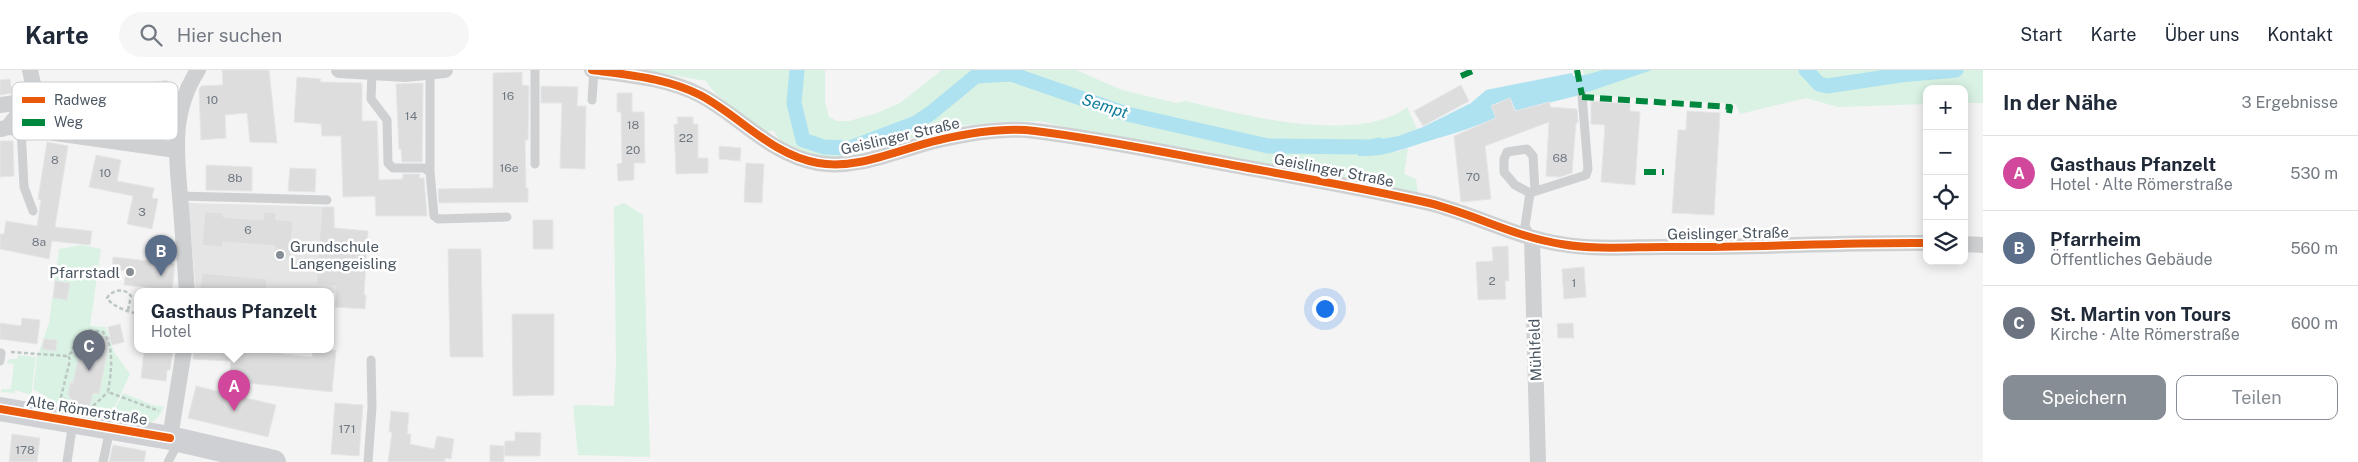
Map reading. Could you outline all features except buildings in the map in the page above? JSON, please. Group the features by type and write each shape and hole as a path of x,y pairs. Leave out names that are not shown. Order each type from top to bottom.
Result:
{"main road":[{"name":"Alte Römerstraße","path":"0,410 78,412 110,428 175,439 204,454 274,462"}],"street":[{"path":"178,118 184,95 198,70"},
{"path":"339,70 405,74 437,71"},
{"name":"Geislinger Straße","path":"593,70 639,77 678,86 696,93 721,107 746,127 792,156 819,163 842,165 867,160 940,139 990,132 1031,130 1360,188 1433,204 1532,238 1562,245 1596,247 1923,243"},
{"path":"105,140 176,150"},
{"path":"177,140 187,288"},
{"name":"Mühlfeld","path":"1532,238 1538,462"},
{"path":"1968,244 1983,245"},
{"path":"175,439 184,353"}],"lane":[{"path":"535,70 535,164"},
{"path":"592,100 593,70"},
{"path":"363,71 371,99 387,120 388,163 393,168 424,168 430,172"},
{"path":"437,71 430,172 434,216 436,218 507,217"},
{"path":"1532,238 1525,226 1532,192 1533,156 1528,149 1507,152 1504,159 1504,172 1515,185 1532,192 1586,175 1588,169 1582,95"},
{"path":"13,140 24,187 33,211"},
{"path":"180,196 327,200"},
{"path":"368,462 372,407 371,360"},
{"path":"67,462 78,412"},
{"path":"103,462 110,428"},
{"path":"168,462 175,439"}],"path":[{"path":"128,310 131,296 129,292 117,290 111,292 107,298 110,302 128,310 134,312"},
{"path":"1,357 68,355 71,354 76,341 88,330 103,332 106,336 110,357 108,392"},
{"path":"68,355 70,360 61,396 78,412 108,392"},
{"path":"108,392 152,410 164,412"}],"shaded area":[{"name":"Grundschule Langengeisling","path":"188,203 334,207 335,228 368,231 364,295 334,293 334,288 196,288"}],"green space":[{"path":"645,70 825,70 825,102 829,117 837,121 849,121 877,113 900,103 942,70 1076,70 1122,90 1176,103 1186,101 1237,113 1300,124 1360,124 1386,118 1407,107 1417,129 1398,136 1363,142 1397,152 1408,148 1404,174 1416,179 1418,195 1040,121 997,122 957,126 849,156 825,158 798,154 780,141 773,130 765,133 733,108 706,81"},
{"path":"1583,70 1983,70 1983,103 1968,103 1968,85 1923,85 1923,104 1838,107 1806,98 1740,114 1736,104 1588,95"},
{"path":"624,203 643,215 650,457 578,455 573,405 614,406 616,363 614,207"},
{"path":"82,245 101,249 90,326 106,327 114,352 130,374 110,417 69,410 33,389 37,358 49,323 59,249"},
{"path":"18,355 36,357 31,395 15,390 15,393 1,392 2,389 11,389 14,364 6,363 10,359 17,359"},
{"path":"123,393 153,405 164,407 159,416 149,425 111,417"}],"water":[{"path":"1603,70 1652,70 1576,96 1516,111 1510,98 1492,105 1496,118 1486,122 1389,153 1375,156 1358,156 1359,143 1398,136 1423,127 1471,103 1486,90 1572,73 1573,76 1585,75"}],"waterway":[{"name":"Sempt","path":"797,70 794,103 803,140 824,147 850,148 916,123 976,76 1011,74 1127,114 1268,146 1370,147 1379,145"},
{"name":"Sempt","path":"1806,70 1819,84 1827,86 1900,75 1956,70"}],"marked path":[{"path":"1461,76 1475,70"},
{"path":"1577,70 1582,95"},
{"path":"1582,97 1730,107 1729,113"},
{"path":"1644,172 1664,172"}],"cycle path":[{"path":"592,70 647,78 687,89 715,104 756,134 785,152 801,159 818,163 849,164 879,158 962,135 999,130 1023,130 1109,142 1429,203 1527,236 1574,246 1612,248 1923,243"},
{"path":"0,409 170,438"}],"place":[{"name":"Grundschule Langengeisling","path":"280,255"},
{"name":"Pfarrstadl","path":"130,272"},
{"name":"Pfarrheim","path":"161,276"},
{"name":"St. Martin von Tours","path":"89,371"},
{"name":"Gasthaus Pfanzelt","path":"234,411"}]}
